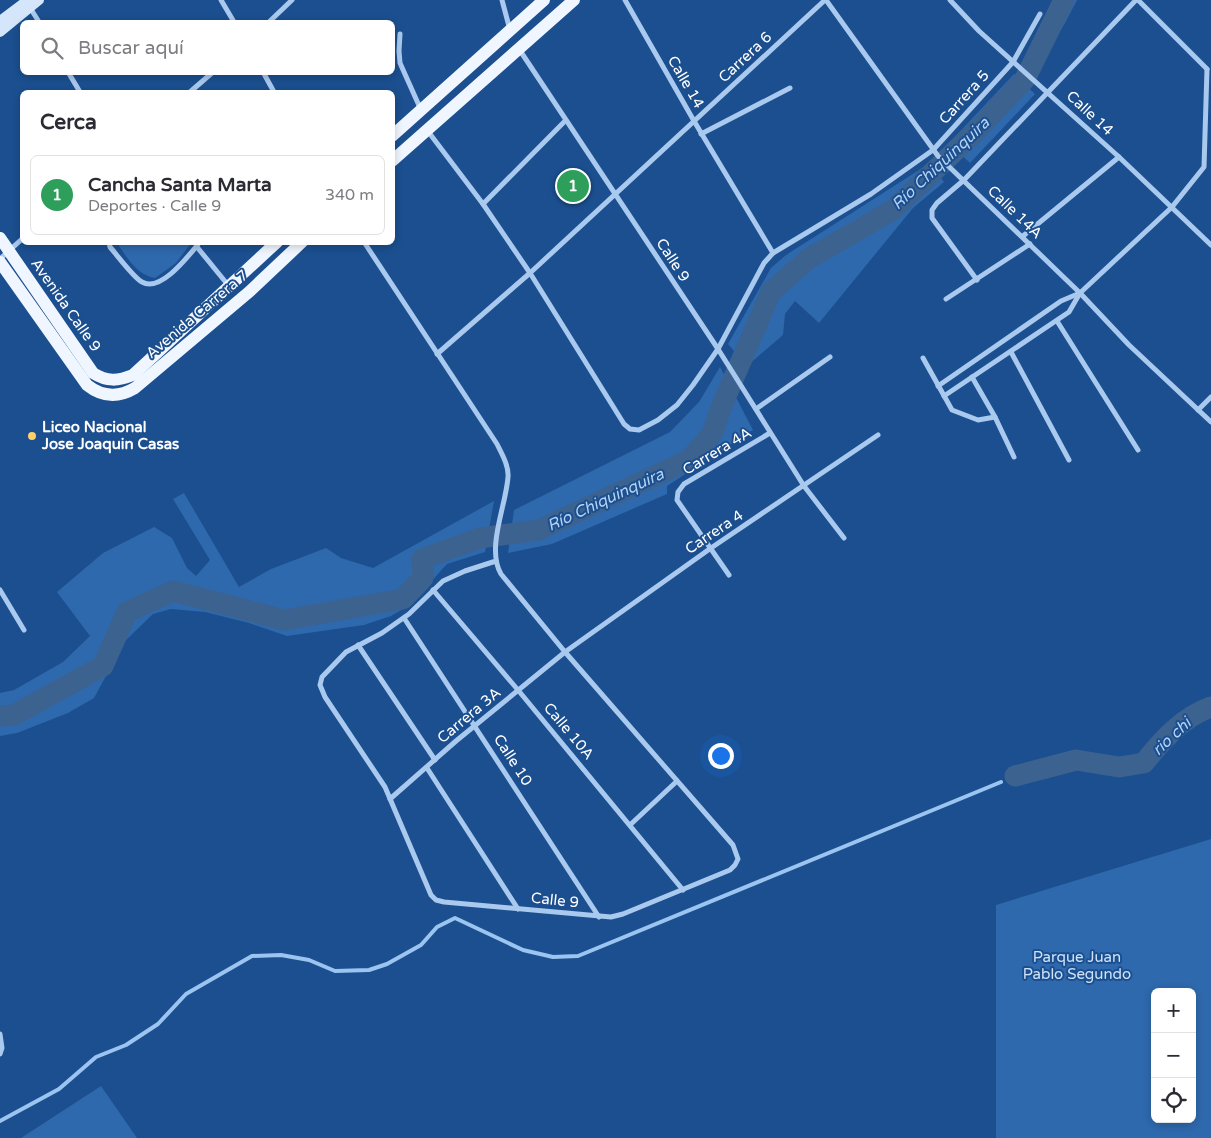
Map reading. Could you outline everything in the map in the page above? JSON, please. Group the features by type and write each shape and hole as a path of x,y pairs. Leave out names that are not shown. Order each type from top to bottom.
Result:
{"main road":[{"path":"395,133 544,0"},
{"path":"395,158 574,0"},
{"name":"Avenida Calle 9","path":"0,238 3,257 87,385 105,395"},
{"name":"Avenida Carrera 7","path":"112,381 133,375 274,245"},
{"name":"Avenida Carrera 7","path":"105,395 117,396 128,393 135,388 249,292 299,245"},
{"name":"Avenida Calle 9","path":"3,257 93,373 112,381"}],"street":[{"path":"0,21 28,2 39,0"},
{"path":"221,0 233,20"},
{"path":"271,20 292,0"},
{"path":"502,0 510,31"},
{"name":"Calle 14","path":"625,0 701,134 773,253"},
{"name":"Carrera 6","path":"615,194 826,0"},
{"name":"Calle 14A","path":"826,0 938,156 1023,236 1129,344 1211,422"},
{"name":"Calle 14","path":"950,0 979,31 1119,156 1211,245"},
{"path":"944,396 1069,312 1080,293 1172,207 1204,167 1209,69 1137,0 1049,93 932,210 932,218 977,280"},
{"path":"28,2 38,20"},
{"path":"0,32 28,2"},
{"name":"Carrera 5","path":"773,253 871,194 933,150 1013,62 1040,14"},
{"path":"400,34 400,63 421,110"},
{"name":"Calle 9","path":"519,49 565,122 718,349 804,486 844,538"},
{"path":"70,75 79,90"},
{"path":"192,90 210,75"},
{"path":"265,75 273,90"},
{"path":"701,134 790,88"},
{"path":"483,204 565,122"},
{"path":"428,130 483,204 530,273 624,424 630,429 639,430 658,420 678,405 718,349 764,263 773,253"},
{"path":"1023,236 1119,156"},
{"path":"1204,167 1211,167"},
{"path":"437,354 530,273 615,194"},
{"path":"3,257 20,241"},
{"path":"946,299 1030,244"},
{"path":"110,245 141,282 151,285 160,282 199,245 230,287"},
{"name":"Calle 9","path":"366,245 497,444 505,460 508,477 496,550 496,561 501,574 565,652 733,845 738,859 730,870 623,914 611,917 436,900 431,895 385,787 324,697 320,685 322,677 346,652 382,633 404,618 443,581 465,571 496,561"},
{"path":"938,386 1061,300 1080,293"},
{"path":"1057,321 1138,450"},
{"path":"1011,352 1069,460"},
{"path":"756,409 830,357"},
{"path":"923,358 952,410 978,420 995,417"},
{"path":"972,377 995,417 1014,457"},
{"path":"1198,410 1211,397"},
{"name":"Carrera 4A","path":"711,548 677,500 678,492 684,484 770,433"},
{"name":"Carrera 4","path":"565,652 711,548 878,435"},
{"path":"711,548 729,575"},
{"path":"0,590 24,630"},
{"name":"Calle 10A","path":"433,590 683,890"},
{"name":"Calle 10","path":"404,618 599,917"},
{"path":"358,644 435,760"},
{"name":"Carrera 3A","path":"390,799 565,652"},
{"path":"426,768 518,909"},
{"path":"630,825 678,781"},
{"path":"0,1034 2,1048 0,1054"}],"green space":[{"path":"1053,0 1077,0 1037,68 1024,59"},
{"path":"1014,74 1035,94 970,163 949,143"},
{"path":"930,163 944,182 913,208 819,323 795,301 785,314 783,335 747,366 728,344 771,268 786,255"},
{"path":"118,245 190,245 176,263 155,278 142,273 128,259"},
{"path":"720,367 753,430 667,486 667,494 552,544 508,553 514,510 670,432 699,402"},
{"path":"184,493 239,587 271,569 326,548 341,558 373,568 494,501 485,552 447,564 410,605 391,616 364,625 287,636 249,623 205,612 171,609 153,614 125,641 94,698 68,713 17,733 0,736 0,693 14,690 63,662 90,636 57,592 103,553 154,527 172,538 187,568 196,576 210,560 173,499"},
{"name":"Parque Juan Pablo Segundo","path":"1211,839 1211,1138 996,1138 996,905"},
{"path":"101,1086 137,1138 21,1138"}],"waterway":[{"name":"Río Chiquinquira","path":"0,716 14,715 103,666 127,612 173,591 284,620 403,599 423,578 422,559 480,538 539,530 689,460 712,434 722,405 771,292 808,259 893,210 975,132 1025,79 1064,0"},
{"name":"rio chi","path":"1015,776 1076,760 1119,767 1144,763 1158,746 1182,723 1211,707"},
{"path":"0,1121 59,1089 96,1057 126,1045 158,1024 186,994 252,956 281,955 309,960 335,971 369,970 387,964 421,945 437,927 455,918 523,950 553,957 578,956 1001,782"}],"place":[{"name":"Cancha Santa Marta","path":"573,186"},
{"name":"Liceo Nacional Jose Joaquin Casas","path":"32,436"}]}
